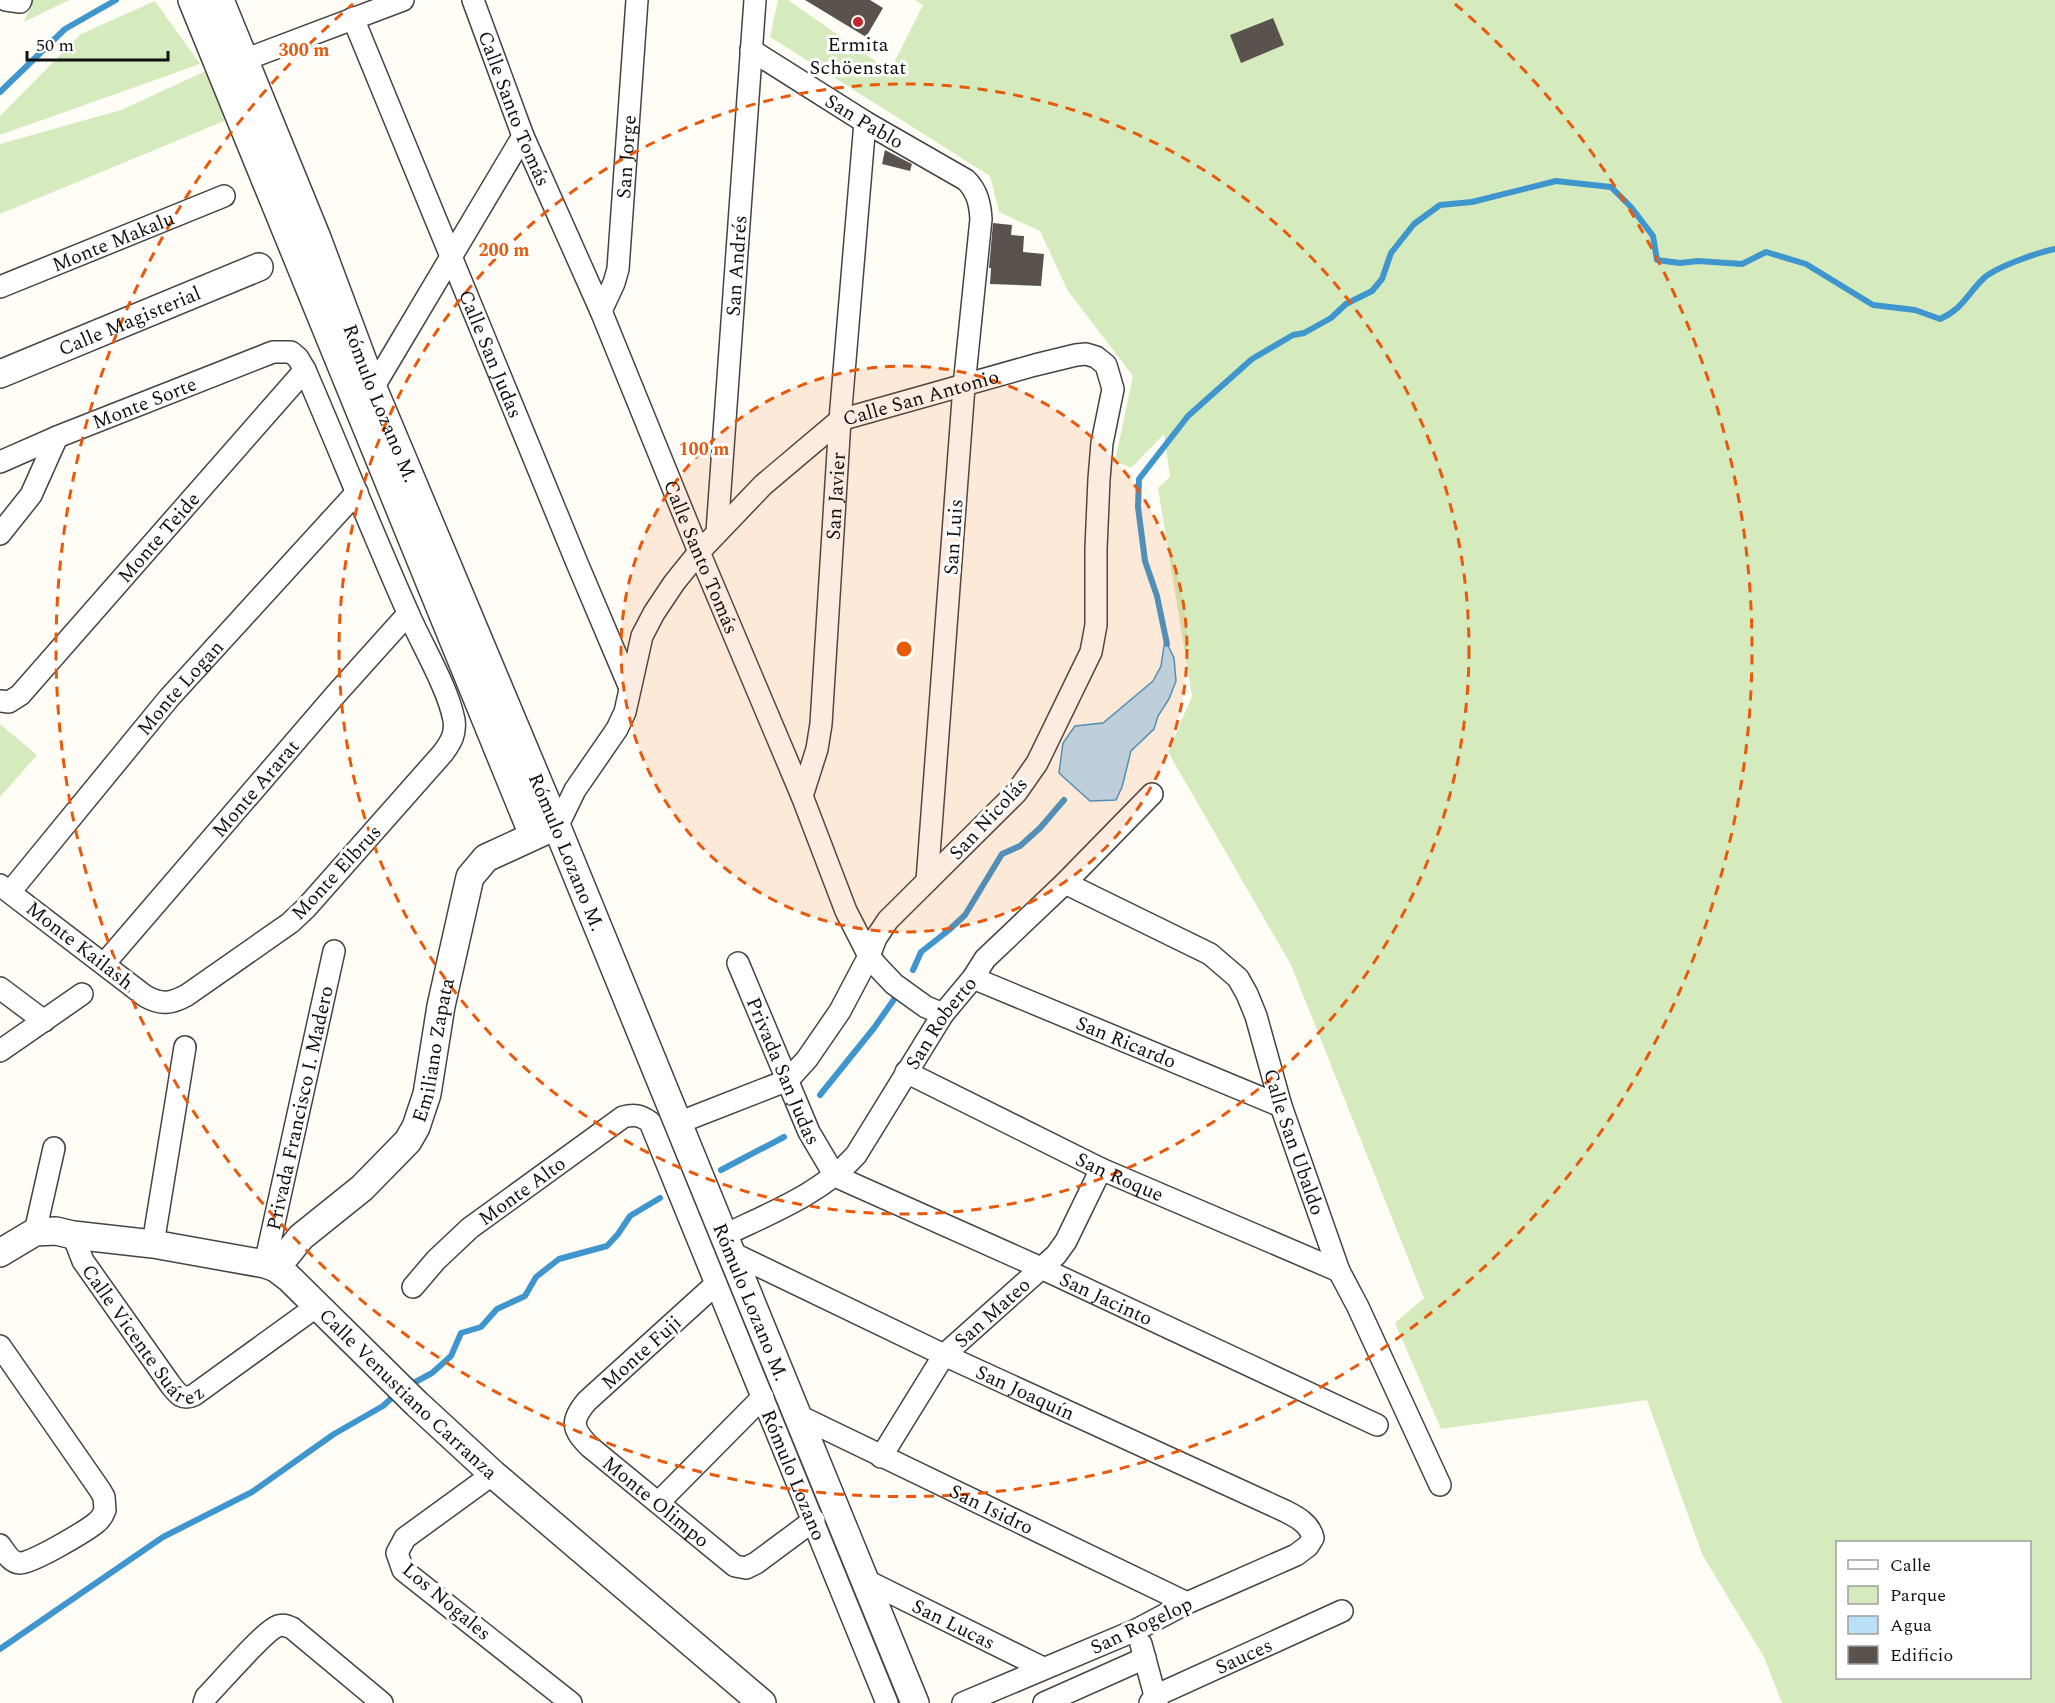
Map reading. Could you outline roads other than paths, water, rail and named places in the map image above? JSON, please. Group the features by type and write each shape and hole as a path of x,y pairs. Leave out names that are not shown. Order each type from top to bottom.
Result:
{"street":[{"path":"192,0 306,243 545,831"},
{"name":"Rómulo Lozano M.","path":"220,0 244,60 306,243 373,388 545,831 678,1123 915,1703"},
{"path":"244,60 403,0"},
{"name":"Calle Santo Tomás","path":"473,0 523,136 601,311 802,796 846,911 869,956 894,984 926,1006 943,1014"},
{"name":"San Jorge","path":"601,311 618,269 637,0"},
{"name":"San Andrés","path":"717,532 755,0"},
{"name":"Calle San Judas","path":"352,18 630,688"},
{"name":"San Pablo","path":"751,50 865,122 966,180 976,193"},
{"name":"San Javier","path":"802,796 817,749 821,724 840,420 865,122"},
{"path":"373,388 523,136"},
{"name":"San Luis","path":"927,881 964,386 981,219 976,193"},
{"name":"Monte Makalu","path":"0,287 224,196"},
{"name":"Calle Magisterial","path":"2,367 259,267"},
{"name":"Monte Sorte","path":"0,462 57,437 273,352 291,352 298,358 305,370"},
{"name":"Calle San Antonio","path":"545,831 617,729 625,712 642,636 674,583 717,532 763,485 840,420 1076,355 1086,354 1096,357 1106,365"},
{"name":"San Nicolás","path":"678,1123 788,1080 807,1059 840,1011 876,938 888,920 1016,793 1037,763 1091,652 1096,625 1099,479 1102,443 1113,389 1106,365"},
{"path":"305,370 408,614"},
{"name":"Monte Teide","path":"5,702 20,694 52,661 305,370"},
{"path":"0,534 31,495 57,437"},
{"name":"Monte Logan","path":"5,888 169,698 357,492"},
{"name":"Monte Elbrus","path":"161,1004 187,995 290,923 306,908 453,738 455,731 453,715 446,695 408,614"},
{"name":"Monte Ararat","path":"104,964 408,614"},
{"name":"San Roberto","path":"726,1244 816,1190 835,1176 856,1155 943,1014 973,978 985,959 1065,883 1152,794"},
{"name":"Emiliano Zapata","path":"270,1266 301,1237 362,1188 408,1141 419,1120 427,1094 441,1006 470,877 486,858 545,831"},
{"name":"Calle San Ubaldo","path":"1065,883 1210,954 1238,978 1256,1016 1281,1106 1339,1271 1358,1307 1440,1485"},
{"name":"Monte Kailash","path":"5,888 145,996 161,1004"},
{"name":"Privada Francisco I. Madero","path":"270,1266 333,951"},
{"name":"Privada San Judas","path":"738,963 809,1132 835,1176"},
{"name":"San Ricardo","path":"973,978 1281,1106"},
{"path":"0,988 44,1021"},
{"path":"0,1051 82,994"},
{"path":"153,1244 185,1047"},
{"name":"San Roque","path":"906,1072 1101,1169 1339,1271"},
{"name":"Monte Alto","path":"413,1287 436,1260 470,1228 623,1117 632,1114 642,1117"},
{"name":"Rómulo Lozano","path":"642,1117 654,1128 887,1703"},
{"path":"35,1232 54,1148"},
{"name":"San Mateo","path":"881,1457 944,1355 1056,1255 1101,1169"},
{"name":"San Jacinto","path":"835,1176 1041,1268 1377,1425"},
{"path":"0,1253 35,1232 56,1231 153,1244 270,1266"},
{"name":"Calle Vicente Suárez","path":"73,1235 89,1270 170,1384 177,1393 185,1398 194,1395 317,1306"},
{"name":"San Joaquín","path":"726,1244 944,1355 1285,1511 1302,1520 1313,1538"},
{"name":"Calle Venustiano Carranza","path":"270,1266 317,1306 417,1404 493,1474 762,1703"},
{"name":"Monte Fuji","path":"574,1425 587,1401 716,1284"},
{"path":"0,1346 100,1491 105,1502 105,1510 95,1524 45,1554 23,1563 17,1563 0,1545"},
{"path":"658,1502 763,1397"},
{"name":"San Isidro","path":"796,1415 1186,1603"},
{"name":"Monte Olimpo","path":"574,1425 590,1447 735,1566 746,1568 764,1559 814,1520"},
{"name":"Los Nogales","path":"493,1474 405,1538 397,1553 398,1561 403,1570 571,1703"},
{"name":"San Rogelop","path":"963,1703 1004,1694 1043,1668 1136,1630 1186,1603 1296,1555 1308,1546 1313,1538"},
{"name":"San Lucas","path":"865,1580 1043,1668"},
{"name":"Sauces","path":"1154,1701 1342,1611"},
{"path":"204,1703 206,1697 267,1634 279,1626 292,1628 382,1703"},
{"path":"1136,1630 1145,1658 1154,1701"},
{"path":"1044,1703 1145,1658"}],"water":[{"path":"1165,639 1174,658 1176,681 1169,699 1158,716 1154,729 1131,751 1122,787 1116,800 1090,801 1059,773 1063,743 1075,726 1103,723 1153,681 1161,666"}],"waterway":[{"path":"0,92 65,29 116,0"},
{"path":"1167,644 1157,596 1145,561 1138,507 1139,479 1188,416 1252,359 1293,335 1304,333 1331,318 1346,304 1372,291 1382,279 1391,253 1414,224 1440,205 1472,202 1556,181 1611,187 1631,207 1653,236 1657,260 1680,263 1698,261 1742,264 1766,252 1806,264 1873,305 1915,310 1940,319 1960,306 1984,278 1998,269 2018,260 2055,249"},
{"path":"913,970 921,952 965,915 1002,854 1020,846 1040,828 1064,800"},
{"path":"820,1095 895,998"},
{"path":"721,1170 784,1137"},
{"path":"408,1386 432,1373 451,1356 461,1333 481,1327 497,1309 525,1296 536,1277 559,1259 607,1246 630,1216 660,1198"},
{"path":"0,1649 163,1537 252,1492 334,1434 383,1406 397,1393"}],"place":[{"name":"Ermita Schöenstat","path":"858,22"}]}
